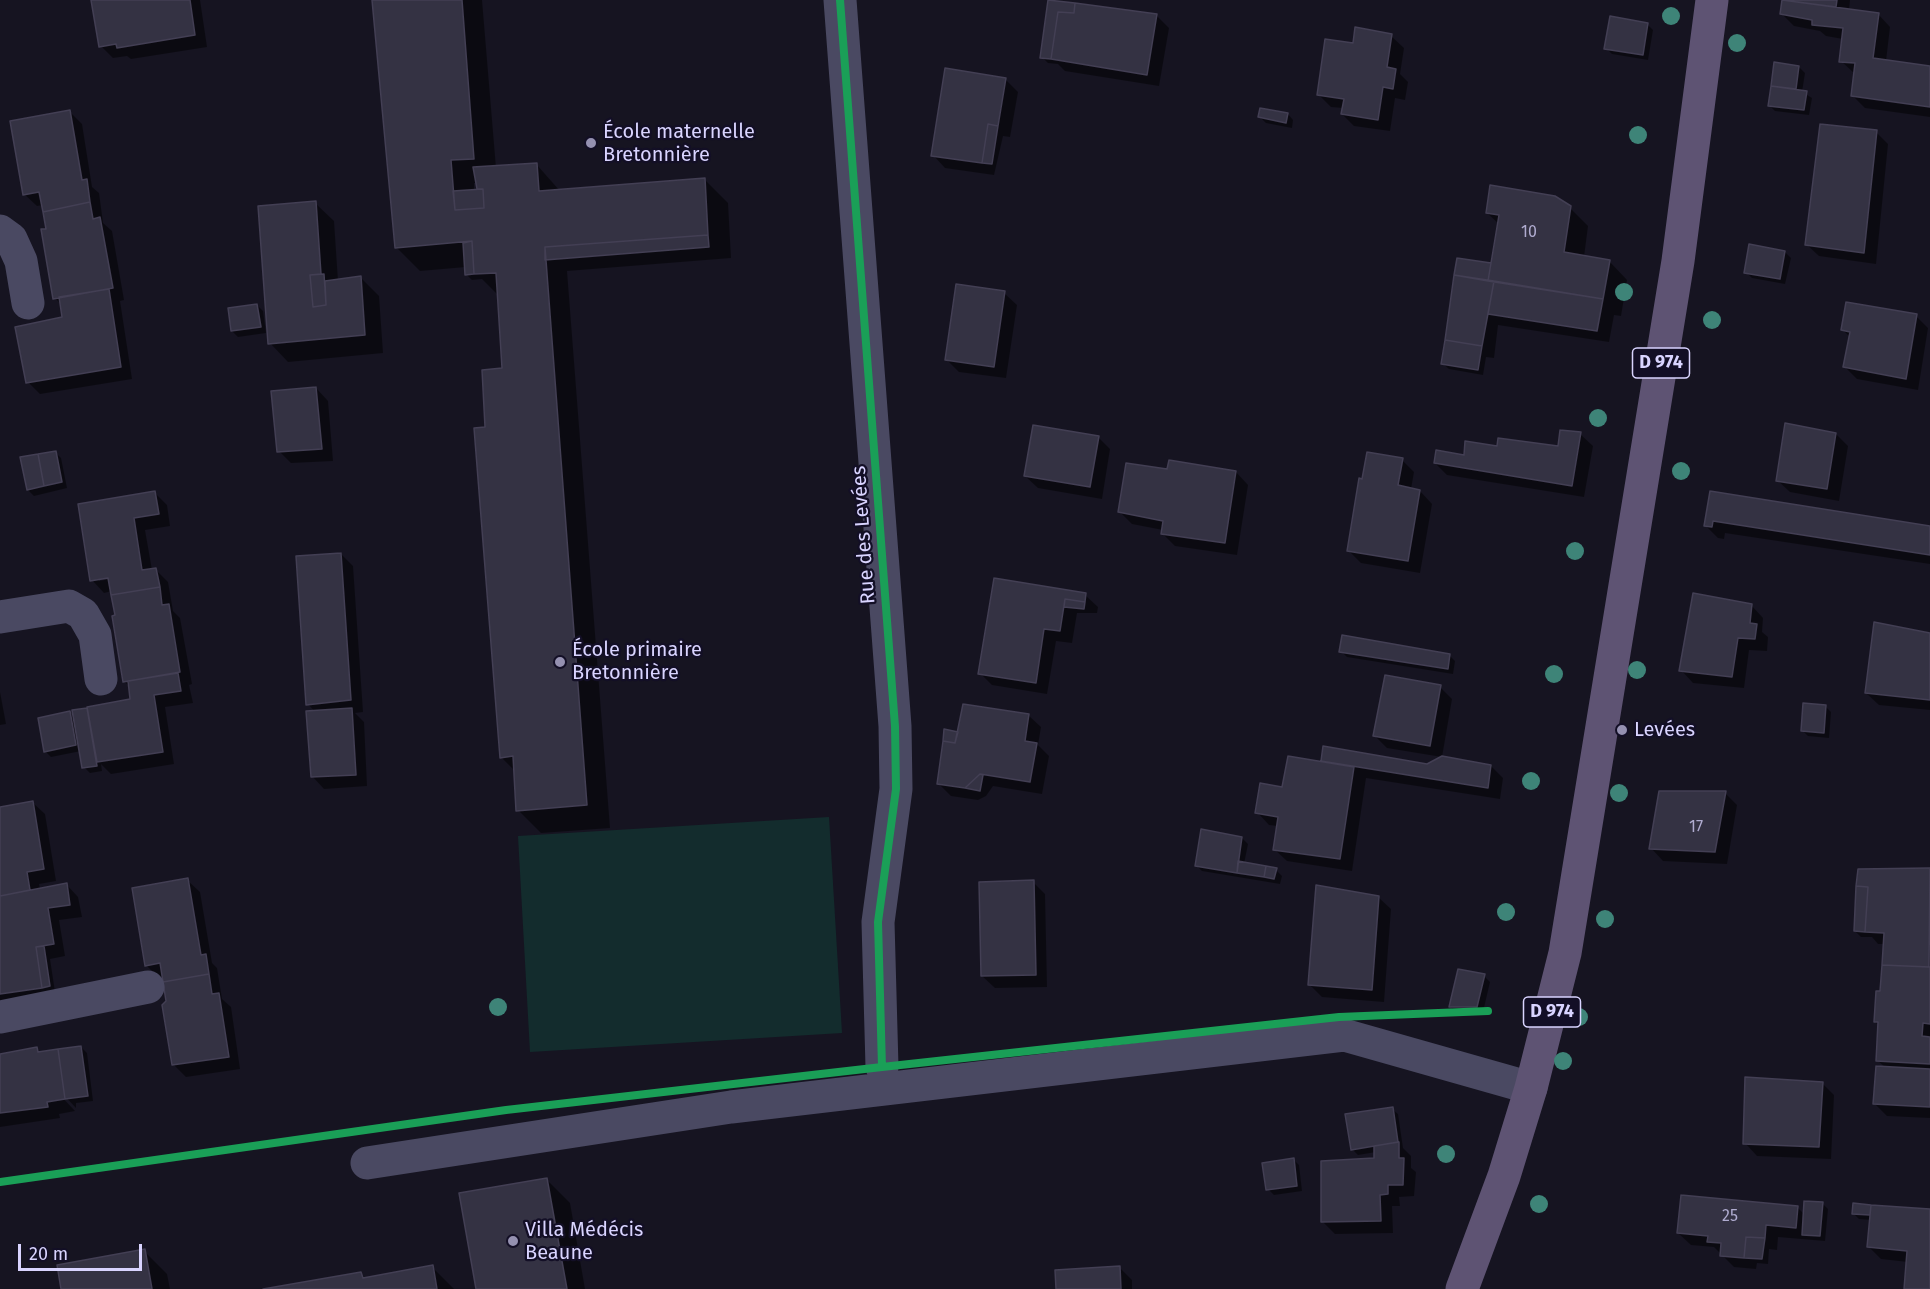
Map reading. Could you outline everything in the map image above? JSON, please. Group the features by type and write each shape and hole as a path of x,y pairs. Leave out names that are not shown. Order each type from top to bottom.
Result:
{"main road":[{"name":"D 974","path":"1462,1289 1504,1176 1532,1088 1565,953 1678,261 1712,0"}],"street":[{"name":"Rue des Levées","path":"840,0 895,726 896,789 878,922 882,1067"},
{"path":"0,231 11,239 21,261 28,303"},
{"path":"0,617 69,606 83,614 94,635 101,679"},
{"path":"0,1017 148,987"},
{"path":"367,1163 731,1107 1344,1035 1532,1088"}],"green space":[{"path":"829,817 842,1033 530,1052 518,836"}],"building":[{"path":"91,0 190,0 195,35 117,48 116,44 99,47"},
{"path":"372,0 462,0 474,159 451,160 455,210 484,208 483,189 477,189 473,167 537,163 539,191 705,178 708,235 545,247 587,805 516,811 513,756 500,758 474,428 485,427 482,370 502,368 496,273 474,274 472,241 395,248"},
{"path":"1048,0 1075,3 1074,13 1058,12 1051,59 1040,58"},
{"path":"1782,0 1879,13 1873,58 1930,66 1930,107 1851,96 1855,63 1839,62 1843,28 1812,25 1812,20 1780,14"},
{"path":"1782,0 1837,0 1836,7"},
{"path":"1075,3 1157,14 1147,75 1051,59 1058,12 1074,13"},
{"path":"1610,16 1648,23 1643,55 1604,49"},
{"path":"1355,27 1392,34 1387,67 1396,69 1393,89 1383,87 1378,120 1341,114 1344,99 1317,95 1325,39 1353,43"},
{"path":"1774,62 1799,66 1796,89 1771,86"},
{"path":"945,68 1006,78 998,126 988,124 982,163 931,156"},
{"path":"1771,86 1807,91 1804,110 1768,106"},
{"path":"1260,108 1288,113 1286,123 1258,117"},
{"path":"70,110 82,180 87,179 90,202 43,212 39,192 23,195 10,121"},
{"path":"988,124 998,126 992,164 982,163"},
{"path":"1820,124 1877,130 1864,253 1805,245"},
{"path":"1490,185 1555,196 1571,206 1564,252 1610,260 1603,299 1488,281 1499,215 1486,213"},
{"path":"483,189 484,208 455,210 453,191"},
{"path":"316,201 321,274 310,275 313,307 326,305 325,281 361,276 365,335 268,344 258,206"},
{"path":"90,202 93,219 100,217 113,288 53,299 41,229 46,229 43,212"},
{"path":"708,235 709,247 545,260 545,247"},
{"path":"472,241 474,274 465,275 463,243"},
{"path":"1749,244 1785,251 1780,279 1744,273"},
{"path":"1457,258 1491,263 1488,281 1454,275"},
{"path":"324,274 326,305 313,307 310,275"},
{"path":"1454,275 1494,281 1482,346 1445,340"},
{"path":"1494,281 1603,299 1597,331 1488,314"},
{"path":"956,284 1005,291 994,367 945,360"},
{"path":"109,289 121,367 26,383 15,327 62,317 59,297"},
{"path":"1846,302 1917,314 1906,379 1843,367 1850,332 1841,330"},
{"path":"257,304 261,327 231,331 228,308"},
{"path":"1445,340 1482,346 1478,370 1441,364"},
{"path":"316,387 322,449 277,452 271,391"},
{"path":"1785,423 1836,433 1827,489 1776,481"},
{"path":"1033,425 1099,436 1090,487 1024,476"},
{"path":"1560,430 1581,432 1572,486 1434,463 1436,450 1464,455 1465,441 1497,446 1498,438 1558,446"},
{"path":"56,451 62,482 44,486 38,454"},
{"path":"1367,452 1403,458 1398,485 1420,490 1408,561 1347,551 1359,478 1362,479"},
{"path":"38,454 44,486 27,490 20,457"},
{"path":"1169,460 1236,471 1225,543 1161,534 1163,521 1118,512 1126,463 1167,469"},
{"path":"155,491 159,514 134,518 142,570 156,568 160,587 111,595 108,578 90,581 78,504"},
{"path":"1710,491 1930,526 1930,555 1713,521 1712,527 1704,526"},
{"path":"341,553 351,700 306,705 296,556"},
{"path":"994,578 1086,593 1085,602 1065,599 1060,631 1044,629 1036,683 978,674"},
{"path":"160,587 162,605 169,604 180,672 123,682 112,616 115,615 111,595"},
{"path":"1693,593 1752,604 1750,623 1757,624 1755,639 1738,638 1732,677 1679,671"},
{"path":"1065,599 1085,602 1084,609 1064,607"},
{"path":"1874,622 1930,633 1930,700 1865,693"},
{"path":"1342,635 1450,654 1448,669 1339,652"},
{"path":"178,673 181,691 154,695 163,752 97,762 87,707 130,699 128,681"},
{"path":"1385,675 1441,685 1430,746 1373,736"},
{"path":"1803,703 1826,705 1824,733 1801,731"},
{"path":"963,704 1029,714 1025,741 1037,743 1030,782 980,774 965,788 937,784 943,741 955,743"},
{"path":"87,708 97,766 82,768 72,710"},
{"path":"352,708 356,775 311,777 306,711"},
{"path":"70,711 76,745 44,752 38,718"},
{"path":"944,729 958,732 955,743 943,741"},
{"path":"1323,746 1427,764 1442,756 1491,765 1488,788 1321,761"},
{"path":"1288,756 1354,767 1340,859 1273,850 1278,817 1255,813 1260,783 1282,787"},
{"path":"980,774 983,775 980,791 965,788"},
{"path":"1659,791 1726,791 1715,852 1649,849"},
{"path":"33,801 44,869 27,872 30,890 0,896 0,807"},
{"path":"1201,829 1242,837 1237,873 1195,866"},
{"path":"1238,861 1266,866 1264,877 1237,873"},
{"path":"1266,866 1277,868 1274,879 1264,877"},
{"path":"1930,868 1929,967 1882,965 1884,933 1865,932 1868,887 1856,886 1858,869"},
{"path":"188,878 201,955 206,954 209,974 163,982 160,963 145,966 132,888"},
{"path":"1034,880 1036,975 981,976 979,882"},
{"path":"67,883 70,905 48,908 54,944 36,947 42,988 0,994 0,896"},
{"path":"1316,885 1379,896 1372,990 1308,985"},
{"path":"1856,886 1868,887 1865,932 1854,931"},
{"path":"44,946 50,986 42,988 36,947"},
{"path":"1882,965 1930,967 1930,1024 1923,1023 1922,1036 1930,1037 1930,1064 1876,1061 1878,1022 1874,1022 1876,991 1880,991"},
{"path":"1458,969 1485,974 1477,1007 1449,1007"},
{"path":"209,974 212,994 219,993 229,1057 172,1065 162,1005 166,1001 163,982"},
{"path":"81,1046 88,1096 65,1099 58,1049"},
{"path":"37,1047 38,1052 58,1049 65,1099 47,1102 48,1107 0,1113 0,1054"},
{"path":"1876,1066 1930,1069 1930,1107 1873,1104"},
{"path":"1745,1077 1823,1082 1819,1147 1743,1144"},
{"path":"1393,1107 1398,1142 1351,1150 1345,1114"},
{"path":"1399,1142 1399,1158 1404,1158 1403,1185 1388,1185 1388,1194 1380,1195 1381,1221 1321,1222 1321,1161 1374,1158 1374,1146"},
{"path":"1294,1158 1297,1186 1266,1190 1262,1163"},
{"name":"Villa Médécis Beaune","path":"547,1178 567,1289 476,1289 459,1193"},
{"path":"1681,1195 1798,1206 1796,1228 1766,1225 1765,1238 1746,1237 1744,1258 1720,1256 1721,1243 1707,1242 1708,1236 1677,1233"},
{"path":"1804,1201 1823,1202 1820,1236 1802,1235"},
{"path":"1853,1203 1871,1205 1870,1215 1852,1214"},
{"path":"1871,1205 1930,1209 1930,1289 1904,1289 1907,1251 1867,1247"},
{"path":"1746,1237 1765,1238 1762,1259 1744,1258"},
{"path":"145,1249 152,1289 61,1289 57,1265"},
{"path":"433,1265 437,1289 263,1289 361,1272 363,1278"},
{"path":"1120,1266 1121,1289 1056,1289 1055,1270"}],"cycle path":[{"path":"840,0 895,726 896,789 878,922 882,1067"},
{"path":"0,1182 506,1110 1339,1017 1488,1011"}],"place":[{"name":"École maternelle Bretonnière","path":"591,143"},
{"name":"École primaire Bretonnière","path":"560,662"},
{"name":"Levées","path":"1622,730"},
{"name":"Villa Médécis Beaune","path":"513,1241"}]}
